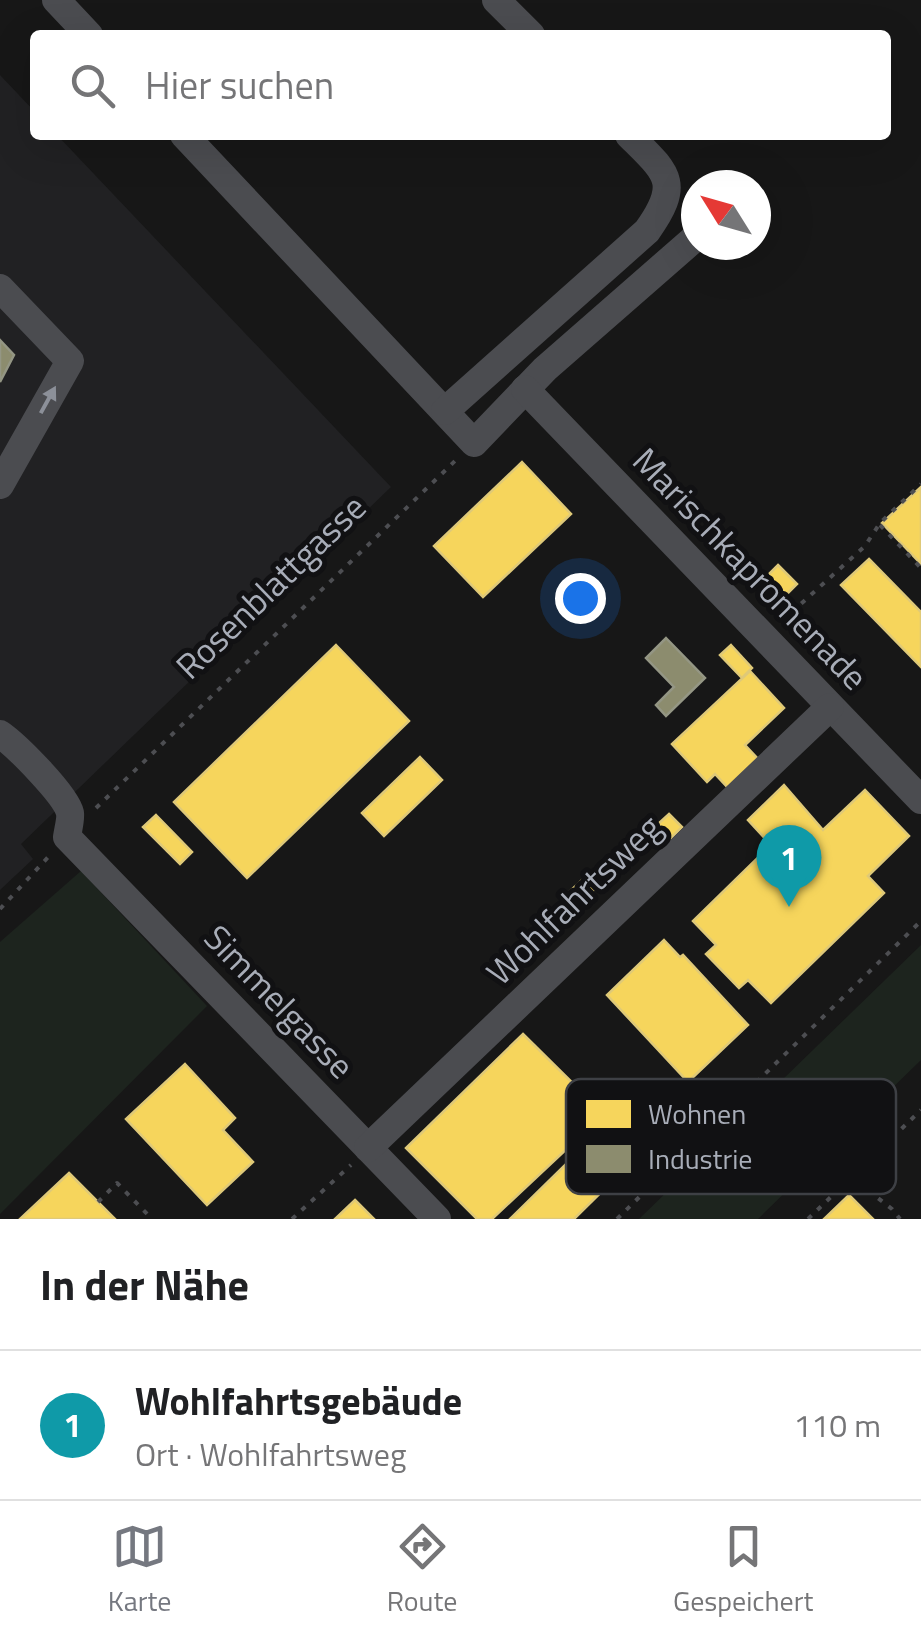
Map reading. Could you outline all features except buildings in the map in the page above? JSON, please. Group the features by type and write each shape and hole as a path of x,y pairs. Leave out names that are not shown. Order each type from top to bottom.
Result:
{"street":[{"path":"56,0 84,30"},
{"path":"496,0 526,30"},
{"path":"189,140 474,443 526,389 681,250"},
{"path":"446,411 647,231 664,206 668,185 660,166 635,140"},
{"path":"0,288 70,361 0,485"},
{"name":"Marischkapromenade","path":"526,389 921,800"},
{"name":"Wohlfahrtsweg","path":"368,1148 830,707"},
{"path":"0,734 64,801 71,814 66,837"},
{"name":"Simmelgasse","path":"66,837 437,1219"}],"path":[{"name":"Rosenblattgasse","path":"0,909 66,837 474,443"},
{"path":"764,638 865,546 921,484"},
{"path":"880,525 921,568"},
{"path":"759,1079 921,921"},
{"path":"896,1134 921,1110"},
{"path":"292,1219 368,1148"},
{"path":"98,1202 118,1183 152,1219"},
{"path":"617,1219 642,1194"},
{"path":"808,1219 834,1194"},
{"path":"873,1194 900,1219"}],"shaded area":[{"path":"0,75 30,107 30,140 62,140 391,487 21,844 33,859 0,890"},
{"path":"81,871 207,1006 0,1214 0,942"},
{"path":"921,945 921,1060 896,1084 896,1079 783,1079"},
{"path":"665,1194 784,1194 758,1219 639,1219"}],"place":[{"name":"Wohlfahrtsgebäude","path":"789,907"}]}
